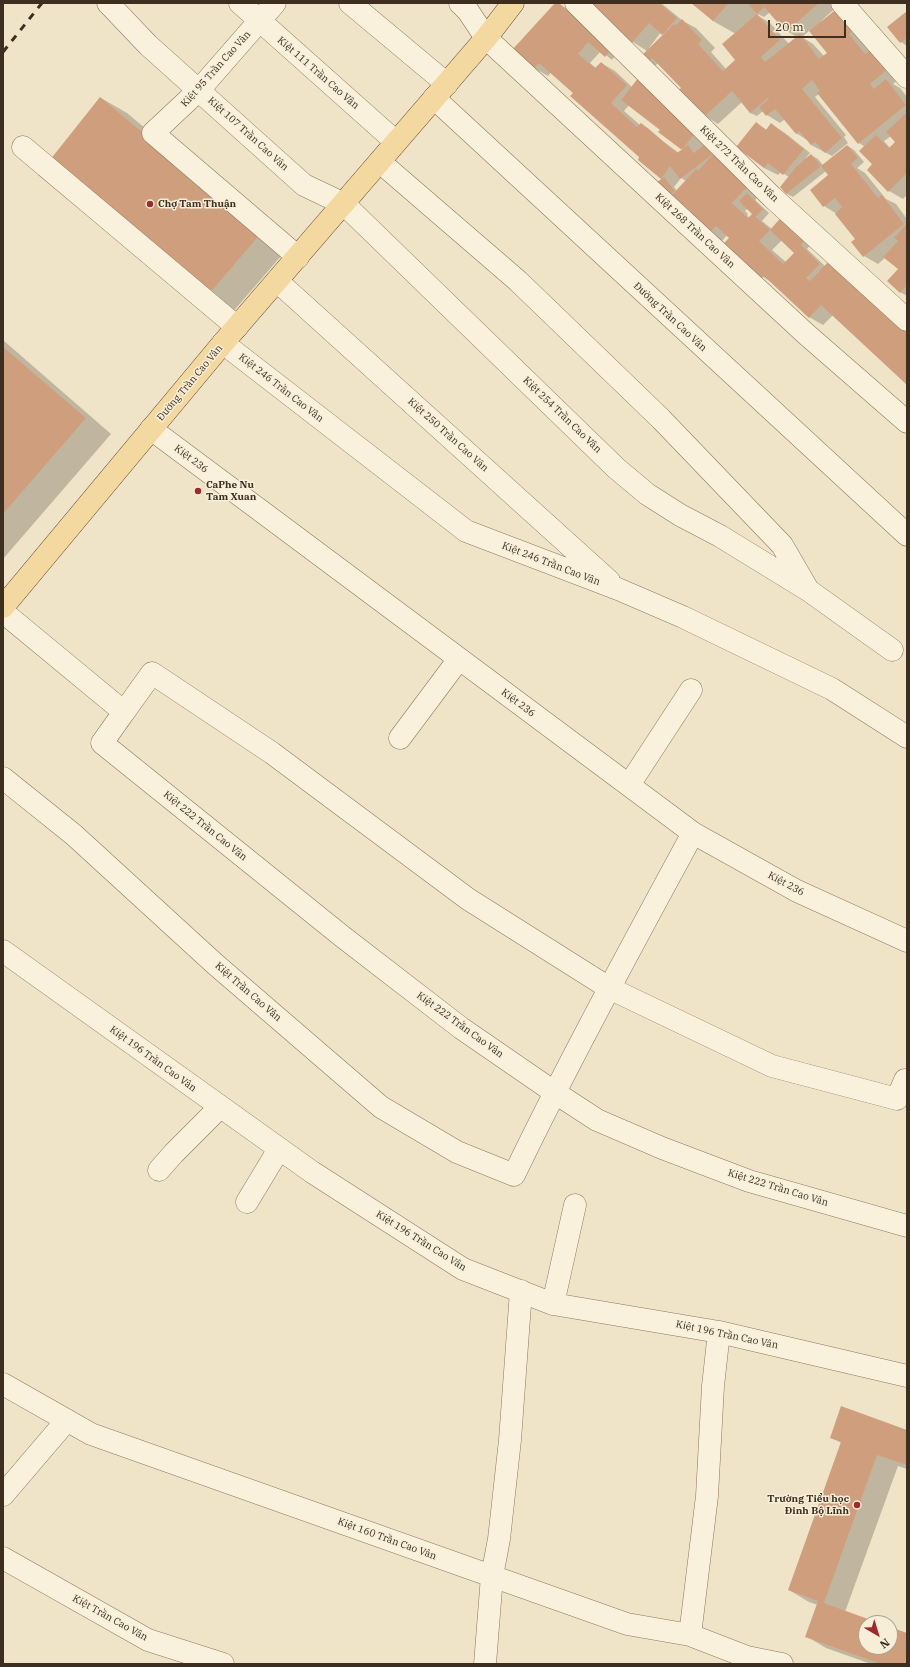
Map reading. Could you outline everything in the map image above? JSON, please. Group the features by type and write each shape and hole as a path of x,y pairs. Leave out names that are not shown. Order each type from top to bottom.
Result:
{"main road":[{"name":"Đường Trần Cao Vân","path":"3,607 230,335 441,91 486,38 513,3"}],"street":[{"name":"Kiệt 107 Trần Cao Vân","path":"108,3 148,45 304,185 344,204"},
{"name":"Kiệt 111 Trần Cao Vân","path":"240,3 396,142"},
{"name":"Kiệt 95 Trần Cao Vân","path":"275,3 199,90 153,133 298,257"},
{"path":"350,3 441,91"},
{"name":"Kiệt 268 Trần Cao Vân","path":"460,3 468,10 486,38 806,334 907,422"},
{"name":"Kiệt 272 Trần Cao Vân","path":"576,3 772,197 907,320"},
{"path":"842,3 907,77"},
{"name":"Đường Trần Cao Vân","path":"441,91 907,535"},
{"name":"Kiệt 246 Trần Cao Vân","path":"23,147 230,335 466,531 618,589 683,617 832,689 907,737"},
{"path":"380,162 518,282 661,419 782,545 808,590"},
{"name":"Kiệt 254 Trần Cao Vân","path":"344,204 616,468 647,494 680,515 720,536 808,590 892,650"},
{"name":"Kiệt 250 Trần Cao Vân","path":"277,281 618,589"},
{"name":"Kiệt 236","path":"151,429 693,833 797,891 907,941"},
{"path":"3,612 124,712"},
{"path":"400,738 459,659"},
{"name":"Kiệt 222 Trần Cao Vân","path":"907,1080 905,1080 897,1099 772,1066 609,988 468,899 272,753 152,673 102,743 350,942 461,1028 597,1120 662,1148 749,1181 907,1226"},
{"path":"629,785 691,690"},
{"name":"Kiệt Trần Cao Vân","path":"3,778 74,835 215,964 381,1107 457,1152 514,1176 554,1092"},
{"path":"554,1092 693,833"},
{"name":"Kiệt 196 Trần Cao Vân","path":"3,951 312,1172 463,1269 552,1304 719,1332 907,1376"},
{"path":"159,1170 220,1107"},
{"path":"247,1202 280,1149"},
{"path":"552,1304 575,1205"},
{"path":"485,1664 492,1576 499,1539 510,1440 521,1291"},
{"path":"690,1635 707,1496 713,1386 719,1332"},
{"name":"Kiệt 160 Trần Cao Vân","path":"3,1384 91,1434 628,1624 690,1635 747,1657 782,1664"},
{"path":"3,1495 67,1420"},
{"name":"Kiệt Trần Cao Vân","path":"3,1558 148,1640 223,1664"}],"building":[{"path":"555,3 559,3 611,49 605,57 588,42 578,54 595,68 601,62 627,85 611,103 637,127 641,123 677,153 688,145 694,153 704,145 712,155 680,179 670,166 661,179 638,160 639,157 570,96 573,93 539,63 534,69 512,50"},
{"path":"583,3 659,3 677,18 662,35 649,23 632,43"},
{"path":"691,3 729,3 713,21"},
{"path":"747,3 819,3 786,32 764,7 757,14"},
{"path":"843,4 860,25 849,34 865,54 874,47 901,58 870,84 874,89 886,79 906,105 858,144 817,93 820,91 812,80 802,89 842,138 825,153 815,142 811,145 799,131 796,134 775,109 766,116 759,107 769,99 768,98 750,113 732,91 704,117 678,91 681,88 652,58 644,66 638,59 674,24 676,25 682,19 702,40 698,44 723,71 735,60 722,44 757,14 780,40 761,57 765,62 800,34 819,59 827,53 809,31"},
{"path":"907,11 907,38 900,43 887,27"},
{"path":"639,77 660,94 657,99 695,133 682,150 658,132 660,130 621,100"},
{"name":"Chợ Tam Thuận","path":"100,97 262,232 198,307 38,175"},
{"path":"907,112 907,173 888,192 867,170 872,164 859,151 876,135 889,148 895,142 886,132"},
{"path":"756,122 766,130 771,123 804,149 783,175 768,163 764,168 736,147"},
{"path":"847,145 858,158 851,164 878,198 882,195 904,224 863,257 851,242 855,239 835,214 842,207 835,198 823,207 810,190 828,175 821,166"},
{"path":"716,151 752,182 732,203 735,206 748,218 752,214 739,201 747,193 763,209 756,217 770,230 784,214 808,237 801,245 820,264 806,278 810,281 829,261 907,334 907,385 821,305 809,318 764,276 762,278 724,243 729,238 716,226 708,234 688,215 691,212 672,195 696,169 698,171","holes":["770,230 794,253 783,264 759,241"]},
{"path":"811,154 821,166 786,194 780,187 796,167"},
{"path":"664,177 675,191 664,199 653,185"},
{"path":"907,223 907,285 900,293 887,281 898,269 883,257 898,241 894,238"},
{"path":"3,347 86,418 3,514"},
{"path":"841,1406 907,1430 907,1465 877,1455 824,1603 858,1615 858,1655 898,1655 898,1630 907,1633 907,1664 881,1664 805,1637 818,1601 788,1590 841,1442 830,1438"}],"railway":[{"path":"3,52 42,3"}],"place":[{"name":"Chợ Tam Thuận","path":"150,204"},
{"name":"CaPhe Nu Tam Xuan","path":"198,491"},
{"name":"Trường Tiểu học Đinh Bộ Lĩnh","path":"857,1505"}]}
